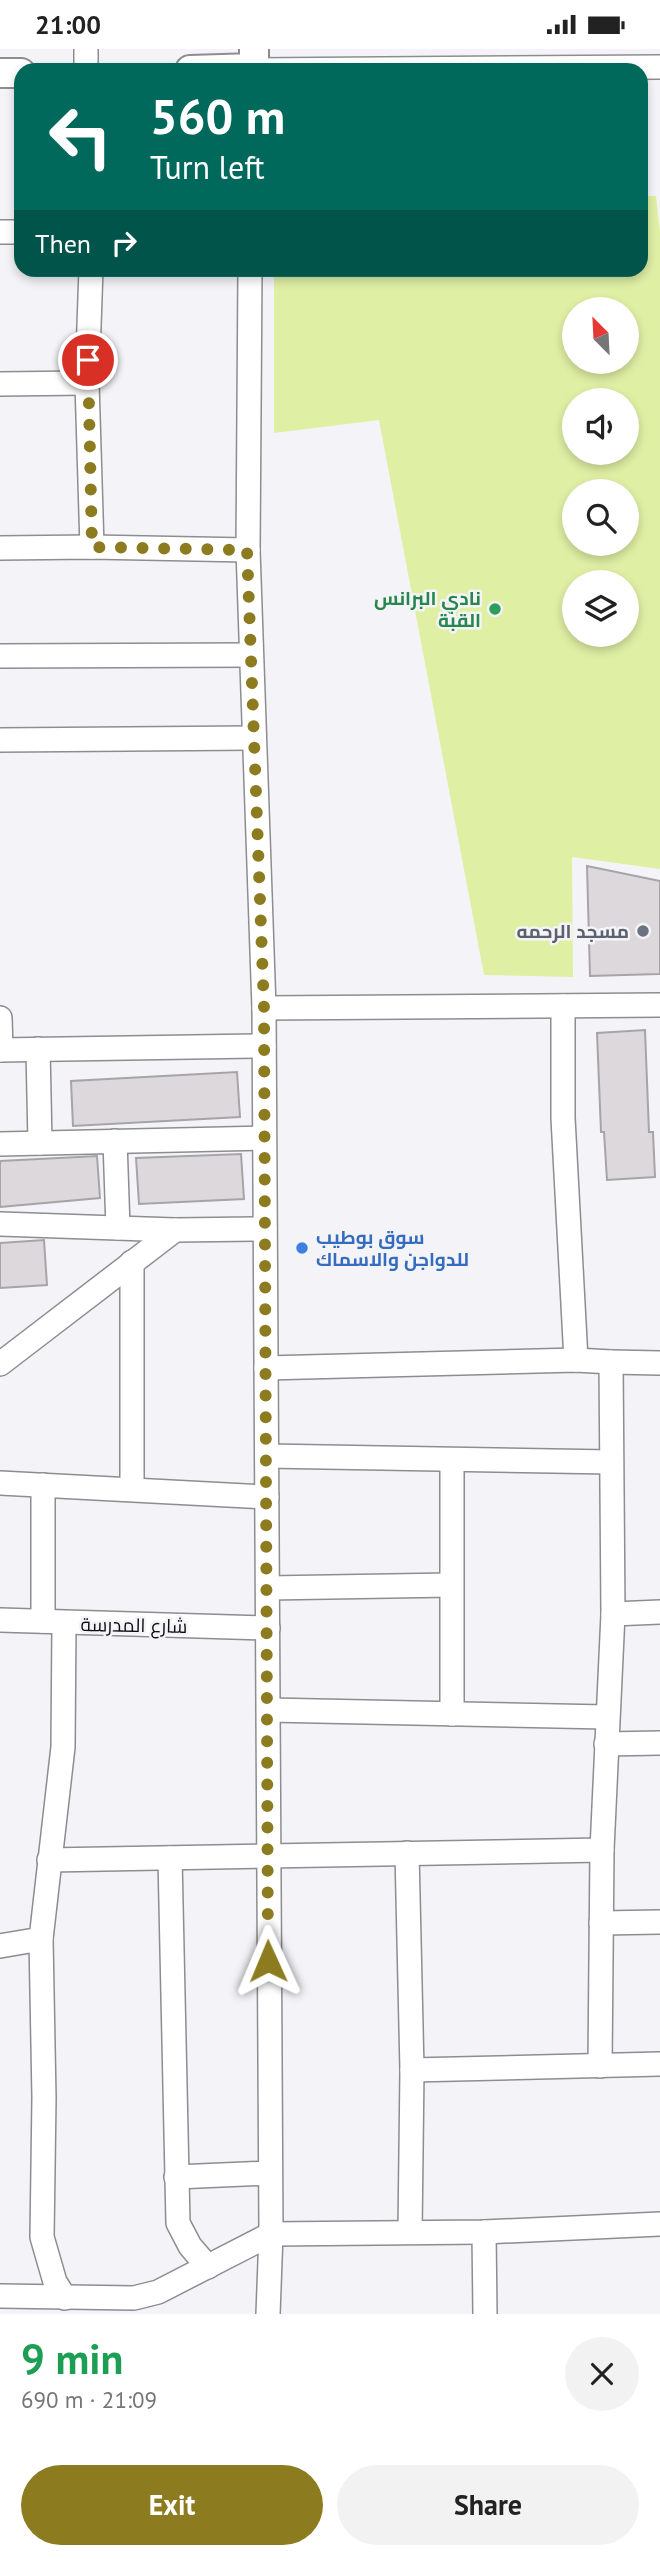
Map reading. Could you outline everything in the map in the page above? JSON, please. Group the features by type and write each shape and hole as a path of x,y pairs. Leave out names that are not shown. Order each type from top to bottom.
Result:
{"street":[{"path":"254,62 419,58 553,63"},
{"path":"91,277 87,383 92,547"},
{"path":"250,277 247,550 264,1008 271,2234 268,2314"},
{"path":"0,384 87,383"},
{"path":"0,548 247,550"},
{"path":"0,656 251,655"},
{"path":"0,740 254,738"},
{"path":"264,1008 660,1005"},
{"path":"563,1006 563,1118 576,1360"},
{"path":"0,1018 0,1049 264,1046"},
{"path":"38,1049 40,1143"},
{"path":"0,1144 264,1138"},
{"path":"115,1141 118,1228"},
{"path":"0,1224 175,1230 265,1229"},
{"path":"1,1365 175,1230"},
{"path":"132,1262 132,1489"},
{"path":"266,1368 576,1360 660,1363"},
{"path":"600,2066 601,1850 613,1613 611,1363"},
{"path":"267,1456 611,1462"},
{"path":"452,1461 452,1714"},
{"path":"0,1483 267,1497"},
{"path":"43,1485 63,1747 41,1939 44,2098 42,2237 55,2282 65,2298"},
{"path":"268,1588 451,1585"},
{"path":"613,1613 660,1612"},
{"name":"شارع المدرسة","path":"0,1620 268,1628"},
{"path":"269,1710 606,1717"},
{"path":"606,1744 660,1743"},
{"path":"49,1860 601,1850"},
{"path":"407,1853 412,2070 410,2232"},
{"path":"170,1858 176,2177 181,2233 208,2267"},
{"path":"601,1923 660,1922"},
{"path":"0,1946 41,1939"},
{"path":"412,2070 660,2064"},
{"path":"176,2177 270,2173"},
{"path":"0,2296 134,2298 158,2292 271,2234 484,2232 660,2224"},
{"path":"484,2232 485,2314"}],"green space":[{"name":"نادي البرانس القبة","path":"648,196 656,196 660,232 660,869 572,857 573,977 484,975 379,420 274,433 274,277 648,277"}],"building":[{"path":"587,866 660,881 660,974 590,976"},
{"path":"645,1030 649,1132 653,1132 655,1177 607,1180 604,1132 601,1132 597,1033"},
{"path":"237,1072 240,1117 73,1126 71,1081"},
{"path":"241,1154 244,1199 139,1204 136,1158"},
{"path":"97,1156 100,1198 0,1207 0,1161"},
{"path":"44,1240 47,1285 0,1288 0,1243"}],"place":[{"name":"نادي البرانس القبة","path":"495,609"},
{"name":"مسجد الرحمه","path":"643,931"},
{"name":"سوق بوطيب للدواجن والاسماك","path":"302,1248"}],"route":[{"path":"88,360 92,547 247,550 264,1008 268,1961"}]}
